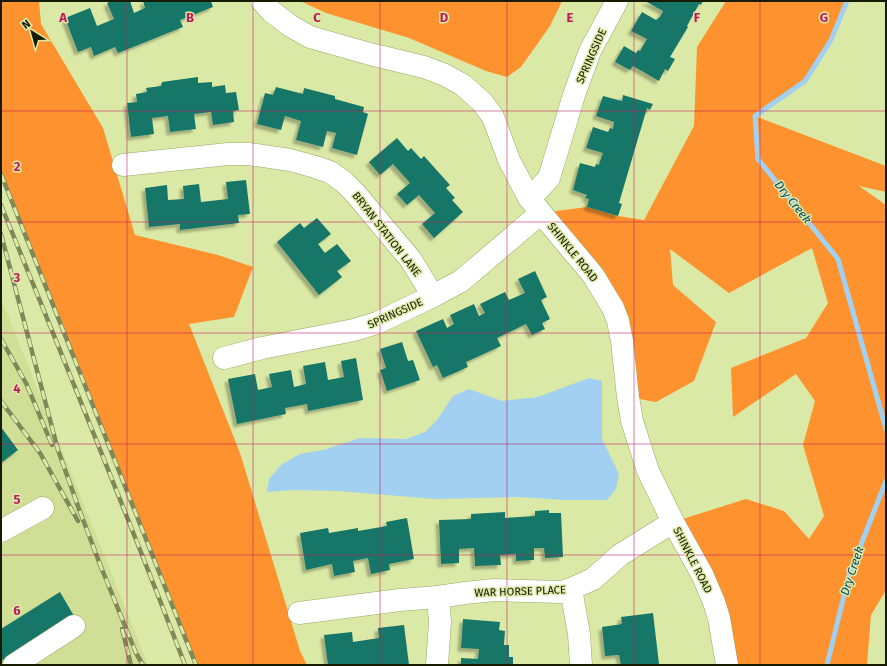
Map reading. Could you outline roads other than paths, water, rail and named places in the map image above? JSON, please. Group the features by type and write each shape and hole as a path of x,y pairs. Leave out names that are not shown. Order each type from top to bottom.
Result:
{"street":[{"name":"SHINKLE ROAD","path":"262,1 271,11 289,25 310,37 424,67 445,75 463,85 483,103 493,117 509,160 535,206 593,275 613,308 618,321 622,341 632,421 648,471 673,522 702,574 714,602 719,618 727,665"},
{"name":"SPRINGSIDE","path":"224,358 262,348 354,330 377,323 461,281 535,206 537,191 549,178 574,95 590,51 617,1"},
{"name":"BRYAN STATION LANE","path":"123,165 228,154 249,154 290,160 330,172 355,192 411,260 433,296"},
{"path":"1,531 43,508"},
{"name":"WAR HORSE PLACE","path":"299,613 400,600 438,598 494,590 561,592 592,579 620,555 673,522"},
{"path":"571,589 579,634 581,665"},
{"path":"437,665 440,622 438,598"},
{"path":"14,665 74,626"}],"water":[{"path":"589,378 602,381 602,439 619,474 616,489 607,500 567,500 517,497 435,499 338,491 293,490 267,492 269,479 281,465 300,454 323,450 360,438 406,439 425,432 437,420 453,396 469,389 502,401 538,397"}],"waterway":[{"name":"Dry Creek","path":"847,1 831,40 805,81 755,116 758,159 838,259 886,429"},
{"name":"Dry Creek","path":"827,665 849,575 886,481"}],"railway":[{"path":"1,174 196,665"},
{"path":"1,205 185,665"},
{"path":"1,234 58,450 101,567"},
{"path":"1,339 26,383 52,445"},
{"path":"1,401 40,453 78,521"},
{"path":"99,562 136,653 143,665"},
{"path":"122,629 131,665"}]}
